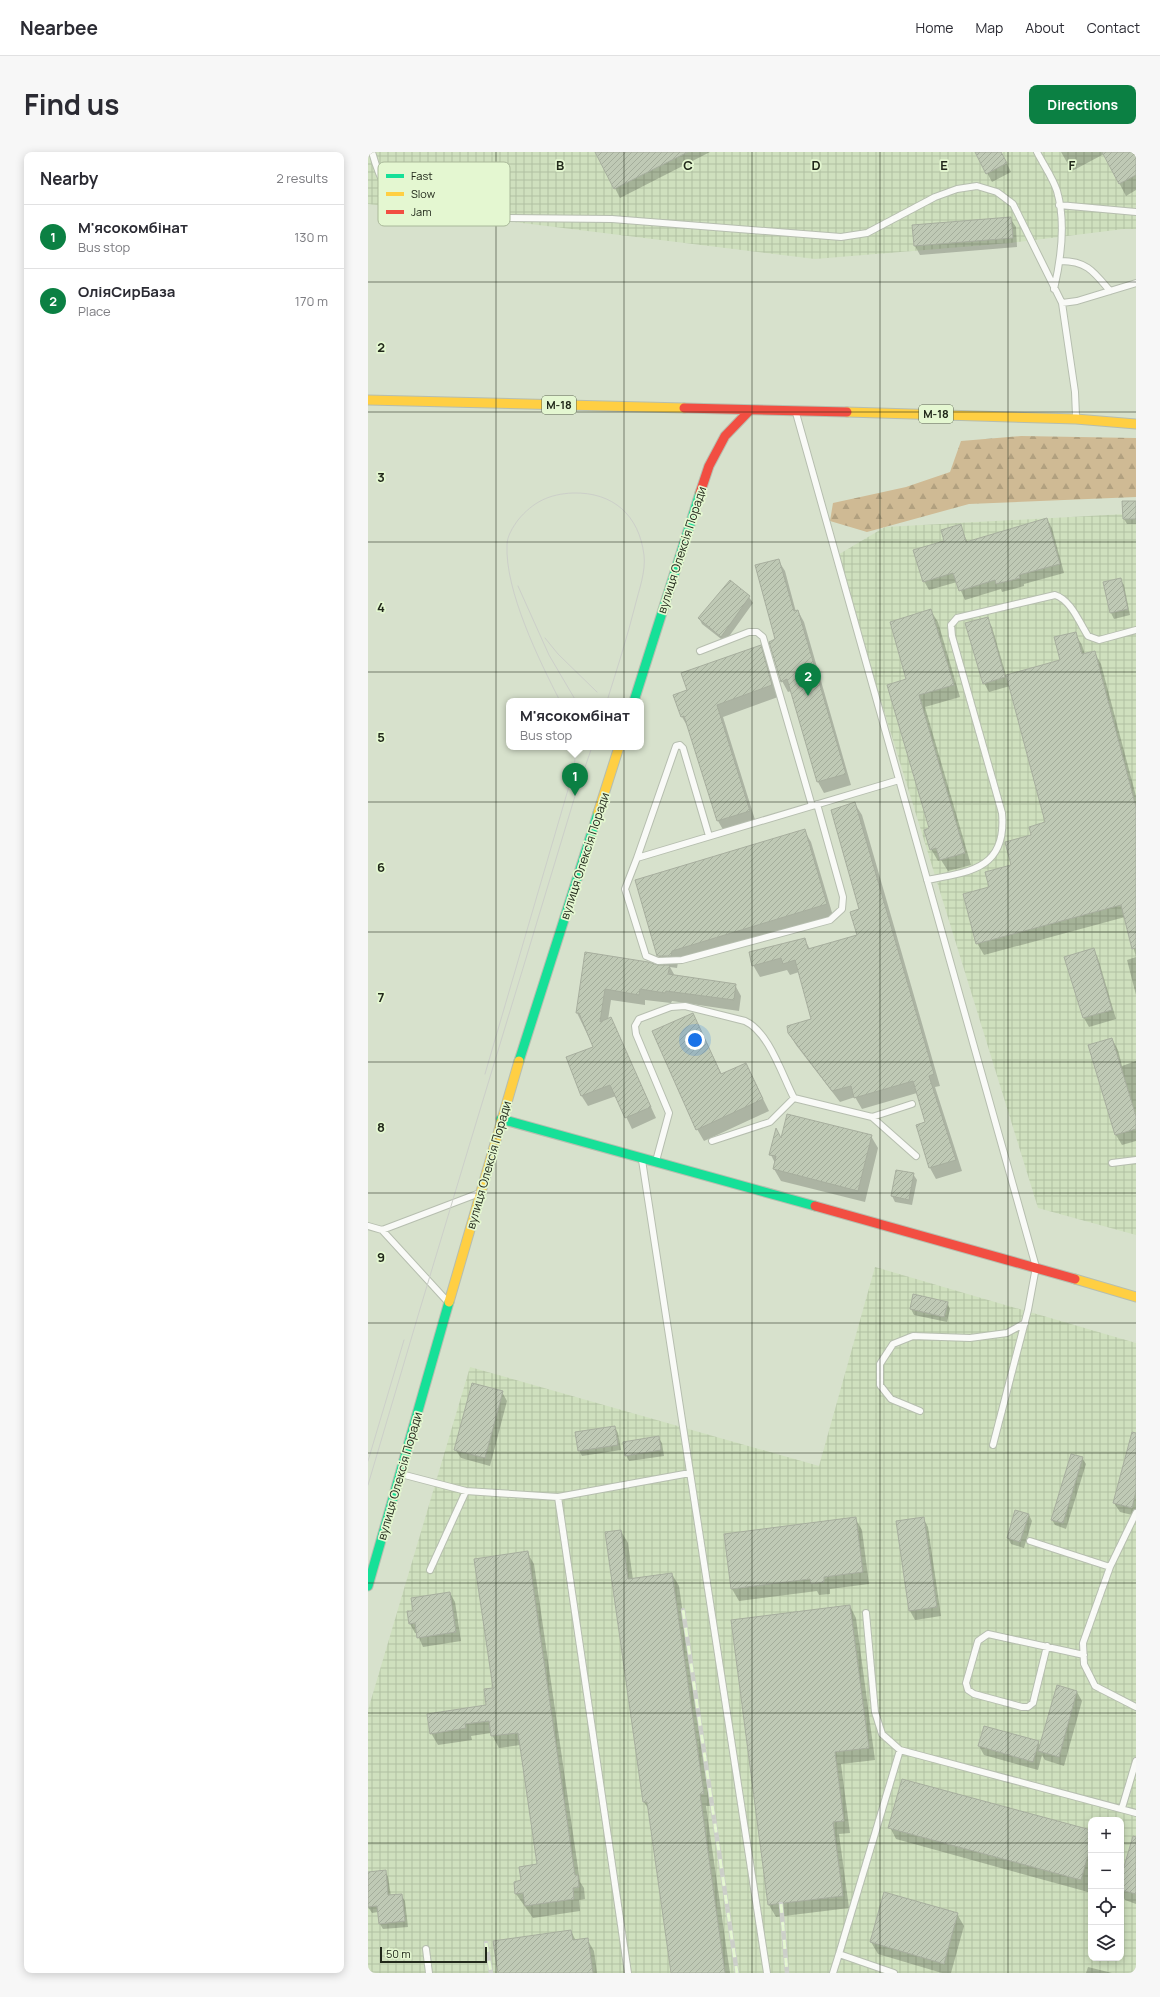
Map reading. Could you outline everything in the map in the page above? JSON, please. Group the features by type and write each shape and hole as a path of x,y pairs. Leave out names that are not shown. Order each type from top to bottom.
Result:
{"main road":[{"name":"М-18","path":"368,400 795,410 1076,419 1136,424"},
{"name":"вулиця Олексія Поради","path":"635,698 709,466 725,436 750,410"},
{"name":"вулиця Олексія Поради","path":"368,1586 501,1119 618,750"},
{"path":"501,1119 1036,1267 1136,1297"}],"lane":[{"path":"372,152 378,171"},
{"path":"1037,152 1057,190 1059,205 1061,261 1054,289"},
{"path":"510,218 612,219 841,237 867,232 936,197 957,189 977,186 998,192 1013,204 1062,303 1075,392 1076,419"},
{"path":"1059,205 1136,212"},
{"path":"1061,261 1076,261 1090,269 1110,291"},
{"path":"1062,303 1077,301 1136,283"},
{"path":"795,410 1036,1267 1024,1323 993,1445"},
{"path":"927,880 970,872 986,862 997,850 1004,830 1002,813 952,636 951,625 957,618 1054,594 1063,597 1088,636 1100,640 1136,630"},
{"path":"700,651 749,632 757,632 763,638 843,897 842,909 830,920 682,960 658,961 646,956 625,889 676,746 680,745 683,748 709,836"},
{"path":"637,858 899,780"},
{"path":"656,1161 669,1113 636,1034 635,1026 639,1019 671,1007 685,1006 745,1021 754,1025 762,1034 794,1098 872,1117 916,1156"},
{"path":"712,1142 770,1122 794,1098"},
{"path":"872,1117 912,1104"},
{"path":"641,1157 767,1973"},
{"path":"1112,1163 1136,1160"},
{"path":"382,1230 481,1192"},
{"path":"368,1226 382,1230 448,1302"},
{"path":"920,1411 891,1399 880,1385 880,1364 892,1344 913,1336 963,1338 985,1336 1008,1332 1024,1323"},
{"path":"401,1474 466,1491 558,1497 690,1473"},
{"path":"430,1570 466,1491"},
{"path":"558,1497 628,1973"},
{"path":"1136,1513 1110,1567 1083,1643 1084,1664 1095,1686 1136,1707"},
{"path":"1030,1541 1110,1567"},
{"path":"866,1614 875,1712 882,1734 900,1750 1122,1808 1136,1813"},
{"path":"1047,1646 1033,1703 1028,1707 1022,1708 974,1694 968,1690 966,1683 978,1641 983,1636 988,1634 1047,1646 1084,1655"},
{"path":"833,1973 900,1750"},
{"path":"1122,1808 1136,1761"},
{"path":"426,1949 429,1973"},
{"path":"839,1954 894,1973"}],"shaded area":[{"path":"368,152 1136,152 1136,229 1124,229 1010,243 815,259 510,221 510,162 378,162 378,205 368,204"},
{"path":"1125,514 1136,515 1136,1235 1038,1208 836,556 885,527"},
{"path":"875,1267 1136,1343 1136,1973 368,1973 368,1710 470,1367 819,1466"}],"green space":[{"path":"1021,436 1136,438 1136,497 969,504 867,532 830,521 833,503 906,487 950,472 961,441"}],"building":[{"path":"595,152 688,152 614,189"},
{"path":"975,152 1001,152 1007,163 986,174"},
{"path":"1102,152 1136,152 1136,175 1119,184"},
{"path":"1011,217 1013,238 914,246 912,225"},
{"path":"1122,501 1136,501 1136,519 1123,519"},
{"path":"1047,518 1060,564 1019,575 1020,578 996,584 995,580 959,591 953,573 923,582 913,550 944,541 941,530 961,524 966,542"},
{"path":"779,559 794,611 798,610 846,774 817,782 787,679 781,682 769,642 775,639 755,565"},
{"path":"1121,578 1128,609 1110,613 1103,582"},
{"path":"730,580 750,596 721,637 698,618"},
{"path":"931,609 954,685 919,695 965,853 940,860 936,848 930,850 924,830 929,828 887,685 906,679 890,622"},
{"path":"988,617 1005,677 983,684 965,623"},
{"path":"1076,632 1082,654 1095,651 1136,807 1136,948 1132,949 1121,905 976,944 963,894 989,887 985,872 1011,865 1005,842 1031,835 1029,827 1045,822 1006,675 1060,660 1054,637"},
{"path":"761,645 772,685 717,705 750,811 717,821 684,716 681,717 673,695 687,690 681,673"},
{"path":"855,802 934,1074 929,1076 956,1160 929,1168 916,1125 925,1122 913,1081 854,1098 851,1086 832,1091 788,1033 787,1026 811,1019 795,960 783,964 781,958 752,966 749,952 805,938 808,949 857,935 850,912 859,909 831,810"},
{"path":"805,829 827,904 672,951 671,956 657,956 635,880"},
{"path":"1094,948 1112,1010 1083,1018 1064,957"},
{"path":"585,952 648,962 658,965 670,965 668,974 736,984 734,1000 666,991 665,993 640,989 639,995 605,989 600,1022 611,1017 651,1107 625,1118 610,1085 581,1096 566,1057 593,1047 579,1013 576,1013"},
{"path":"693,1013 721,1074 746,1063 763,1099 696,1130 652,1031"},
{"path":"1112,1038 1136,1116 1136,1129 1115,1135 1088,1045"},
{"path":"787,1114 872,1135 858,1191 773,1169 776,1156 769,1155 776,1128 781,1138"},
{"path":"896,1170 914,1173 909,1200 891,1196"},
{"path":"913,1294 948,1302 944,1317 910,1309"},
{"path":"472,1383 503,1391 485,1458 454,1450"},
{"path":"615,1426 618,1445 578,1451 575,1432"},
{"path":"1132,1432 1136,1433 1136,1491 1132,1508 1113,1503"},
{"path":"659,1436 661,1450 625,1456 623,1442"},
{"path":"1071,1454 1083,1457 1063,1523 1051,1520"},
{"path":"1015,1510 1029,1514 1020,1542 1007,1538"},
{"path":"856,1517 863,1572 824,1577 824,1582 811,1584 810,1579 731,1589 724,1534"},
{"path":"924,1517 937,1607 909,1611 896,1521"},
{"path":"621,1530 628,1579 672,1573 704,1794 700,1794 725,1973 671,1973 647,1802 643,1802 605,1532"},
{"path":"528,1551 575,1875 578,1875 579,1887 573,1888 574,1899 525,1906 523,1893 515,1894 514,1882 521,1880 519,1867 537,1864 518,1733 491,1736 489,1721 465,1724 466,1728 430,1734 427,1714 486,1705 484,1689 493,1688 474,1559"},
{"path":"450,1592 456,1632 417,1638 415,1623 409,1624 407,1611 413,1611 411,1598"},
{"path":"850,1605 869,1748 835,1752 844,1821 833,1822 843,1896 768,1905 731,1620"},
{"path":"1057,1685 1077,1691 1059,1757 1038,1751"},
{"path":"984,1726 1039,1741 1033,1762 978,1746"},
{"path":"902,1779 1088,1829 1088,1856 1081,1880 888,1828"},
{"path":"1133,1836 1136,1837 1136,1894 1124,1891 1124,1867"},
{"path":"386,1870 388,1895 402,1894 405,1921 379,1924 377,1906 368,1907 368,1872"},
{"path":"884,1892 958,1913 944,1964 870,1942"},
{"path":"571,1930 573,1940 588,1938 593,1973 498,1973 493,1941"}],"tram line":[{"path":"559,698 533,646 517,604 511,583 507,542 509,535 518,520 530,508 549,497 573,493 600,497 612,502 622,509 636,528 644,555 644,567 640,587 608,698"},
{"path":"518,586 549,655 574,698"},
{"path":"545,638 558,654 597,692"},
{"path":"485,1074 574,769 576,750"},
{"path":"368,1485 575,796 591,750"},
{"path":"368,1461 404,1340"}],"railway":[{"path":"683,1610 737,1973"},
{"path":"781,1904 787,1973"},
{"path":"486,1943 491,1973"}],"traffic: fast":[{"path":"635,698 700,493"},
{"path":"519,1061 598,813"},
{"path":"501,1119 815,1206"},
{"path":"368,1586 449,1302"}],"traffic: slow":[{"path":"368,400 684,408"},
{"path":"847,412 1076,419 1136,424"},
{"path":"598,813 618,750"},
{"path":"449,1302 519,1061"},
{"path":"1075,1279 1136,1297"}],"traffic: jam":[{"path":"684,408 847,412"},
{"path":"700,493 709,466 725,436 750,410"},
{"path":"815,1206 1075,1279"}],"place":[{"name":"ОліяСирБаза","path":"808,696"},
{"name":"М'ясокомбінат","path":"575,796"}]}
